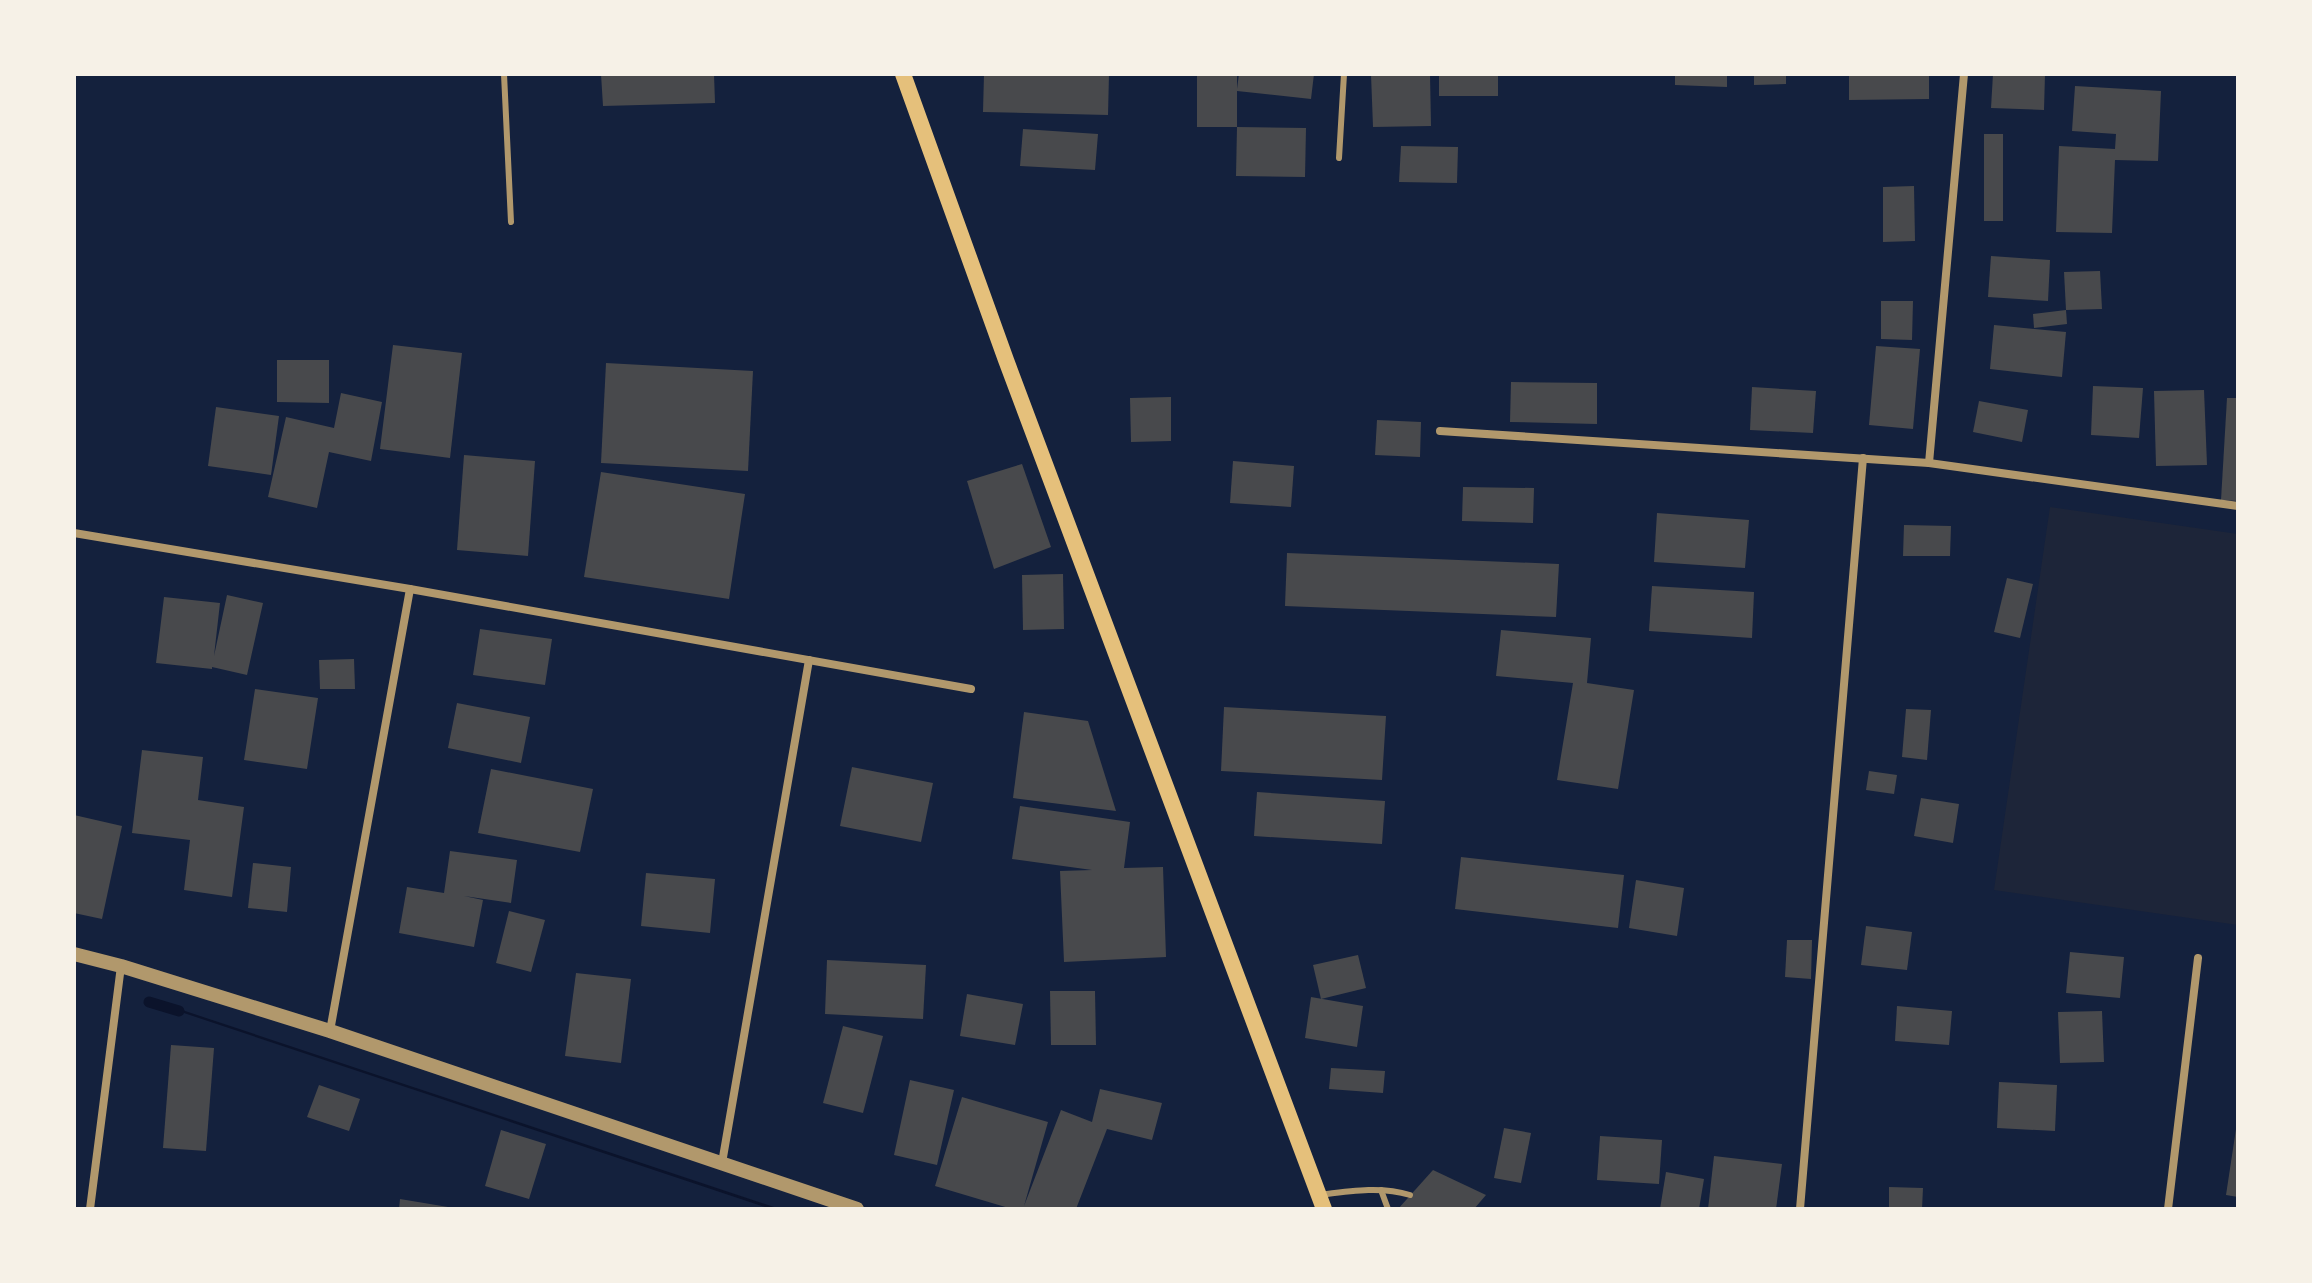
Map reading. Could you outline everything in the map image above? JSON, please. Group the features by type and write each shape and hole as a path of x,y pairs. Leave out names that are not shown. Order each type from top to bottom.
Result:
{"main road":[{"path":"903,74 1006,360 1322,1202"}],"street":[{"path":"1929,463 1964,74"},
{"path":"1440,431 1929,463 2238,506"},
{"path":"1800,1209 1863,458"},
{"path":"74,533 971,689"},
{"path":"330,1031 410,589"},
{"path":"722,1163 809,660"},
{"path":"74,954 330,1031 857,1209"},
{"path":"2168,1209 2198,958"},
{"path":"90,1209 121,966"}],"lane":[{"path":"504,74 511,222"},
{"path":"1339,158 1344,74"},
{"path":"1322,1202 1381,1190 1396,1190 1410,1195"},
{"path":"1381,1190 1388,1209"}],"shaded area":[{"path":"2050,507 2238,534 2238,925 1994,890"},
{"path":"149,999 780,1209 771,1209"}],"building":[{"path":"601,74 714,74 715,103 603,106"},
{"path":"984,74 1109,74 1108,115 983,112"},
{"path":"1197,74 1237,74 1237,89 1239,74 1314,74 1311,99 1237,91 1237,127 1197,127"},
{"path":"1371,74 1430,74 1431,126 1373,127"},
{"path":"1439,74 1498,74 1498,96 1439,96"},
{"path":"1675,74 1727,74 1727,87 1675,85"},
{"path":"1754,74 1786,74 1786,84 1754,85"},
{"path":"1849,74 1929,74 1929,99 1849,100"},
{"path":"1993,74 2045,74 2044,110 1991,108"},
{"path":"2075,86 2161,91 2158,161 2115,160 2112,233 2056,232 2059,146 2115,149 2116,134 2072,131"},
{"path":"1237,127 1306,128 1305,177 1236,176"},
{"path":"1023,129 1098,134 1095,170 1020,166"},
{"path":"1984,134 2003,134 2003,221 1984,221"},
{"path":"1401,146 1458,147 1457,183 1399,182"},
{"path":"1914,186 1915,241 1883,242 1883,187"},
{"path":"1991,256 2050,260 2048,301 1988,297"},
{"path":"2100,271 2102,309 2066,310 2064,272"},
{"path":"1881,301 1913,301 1912,340 1881,339"},
{"path":"2066,310 2067,324 2034,328 2033,314"},
{"path":"1994,325 2066,332 2062,377 1990,369"},
{"path":"393,345 462,353 450,458 380,449"},
{"path":"1876,346 1920,349 1913,429 1869,425"},
{"path":"277,360 329,360 329,403 277,402"},
{"path":"606,363 753,371 748,471 601,463"},
{"path":"1511,382 1597,383 1597,424 1510,422"},
{"path":"2093,386 2143,388 2139,438 2091,435"},
{"path":"1752,387 1816,391 1813,433 1750,430"},
{"path":"2204,390 2207,465 2156,466 2154,391"},
{"path":"341,393 382,402 371,461 329,452 317,508 268,497 286,417 334,428"},
{"path":"1171,397 1171,441 1131,442 1130,398"},
{"path":"2227,398 2238,398 2238,501 2221,500"},
{"path":"1979,401 2028,410 2022,442 1973,432"},
{"path":"216,407 279,416 271,475 208,466"},
{"path":"1377,420 1421,422 1420,457 1375,455"},
{"path":"464,455 535,461 528,556 457,550"},
{"path":"1233,461 1294,466 1291,507 1230,503"},
{"path":"1022,464 1051,547 994,569 967,481"},
{"path":"601,472 745,494 729,599 584,577"},
{"path":"1463,487 1534,488 1533,523 1462,521"},
{"path":"1657,513 1749,520 1745,568 1654,562"},
{"path":"1904,525 1951,526 1950,556 1903,556"},
{"path":"1287,553 1559,564 1556,617 1285,606"},
{"path":"1063,574 1064,629 1023,630 1022,575"},
{"path":"2007,578 2033,584 2020,638 1994,632"},
{"path":"1652,586 1754,592 1752,638 1649,631"},
{"path":"227,595 263,603 247,675 212,667 156,663 164,597 220,603 214,656"},
{"path":"480,629 552,639 545,685 473,675"},
{"path":"1501,630 1591,638 1587,683 1634,690 1618,789 1557,780 1573,683 1496,676"},
{"path":"354,659 355,689 320,689 319,660"},
{"path":"255,689 318,698 307,769 244,760"},
{"path":"457,703 530,717 521,763 448,748"},
{"path":"1224,707 1386,716 1382,780 1221,771"},
{"path":"1906,709 1931,710 1927,760 1902,757"},
{"path":"1024,712 1088,721 1116,811 1013,798"},
{"path":"142,750 203,757 198,800 244,807 232,897 184,890 190,840 132,833"},
{"path":"852,767 933,783 921,842 840,826"},
{"path":"491,769 593,789 580,852 478,833"},
{"path":"1869,771 1897,775 1894,794 1866,790"},
{"path":"1257,792 1385,801 1382,844 1254,836"},
{"path":"1921,798 1959,804 1953,843 1914,836"},
{"path":"1020,806 1130,822 1124,868 1163,867 1166,957 1064,962 1060,871 1092,870 1012,859"},
{"path":"74,815 122,826 102,919 74,913"},
{"path":"450,851 517,860 511,903 464,896 483,900 474,947 399,933 407,887 444,893"},
{"path":"1461,857 1624,875 1618,928 1455,909"},
{"path":"253,863 291,867 287,912 248,908"},
{"path":"646,873 715,879 710,933 641,926"},
{"path":"1636,880 1684,888 1677,936 1629,928"},
{"path":"509,911 545,920 531,972 496,963"},
{"path":"1866,926 1912,932 1907,970 1861,965"},
{"path":"1787,940 1812,940 1811,979 1785,977"},
{"path":"2070,952 2124,957 2120,998 2066,993"},
{"path":"1358,955 1366,988 1321,999 1313,965"},
{"path":"827,960 926,965 923,1019 825,1014"},
{"path":"576,973 631,979 621,1063 565,1056"},
{"path":"1050,991 1095,991 1096,1045 1051,1045"},
{"path":"967,994 1023,1004 1015,1045 960,1036"},
{"path":"1311,997 1363,1006 1357,1047 1305,1038"},
{"path":"1897,1006 1952,1011 1949,1045 1895,1041"},
{"path":"2102,1011 2104,1062 2060,1063 2058,1012"},
{"path":"843,1026 883,1036 863,1113 823,1103"},
{"path":"171,1045 214,1048 206,1151 163,1148"},
{"path":"1331,1068 1385,1071 1383,1093 1329,1089"},
{"path":"910,1080 954,1090 937,1165 894,1155"},
{"path":"1999,1082 2057,1085 2055,1131 1997,1128"},
{"path":"319,1085 360,1099 349,1131 307,1117"},
{"path":"1100,1089 1162,1103 1152,1140 1107,1129 1076,1209 1012,1209 935,1186 962,1097 1048,1122 1024,1206 1061,1110 1092,1122"},
{"path":"1504,1128 1531,1133 1521,1183 1494,1178"},
{"path":"2238,1129 2238,1197 2226,1195"},
{"path":"501,1130 546,1144 529,1199 485,1186"},
{"path":"1600,1136 1662,1140 1659,1184 1597,1180"},
{"path":"1714,1156 1782,1164 1776,1209 1708,1209"},
{"path":"1433,1170 1486,1195 1474,1209 1398,1209"},
{"path":"1666,1172 1704,1179 1699,1209 1660,1209"},
{"path":"1889,1187 1923,1188 1922,1209 1889,1209"},
{"path":"400,1199 448,1207 448,1209 399,1209"}],"waterway":[{"path":"149,1002 179,1011"}]}
